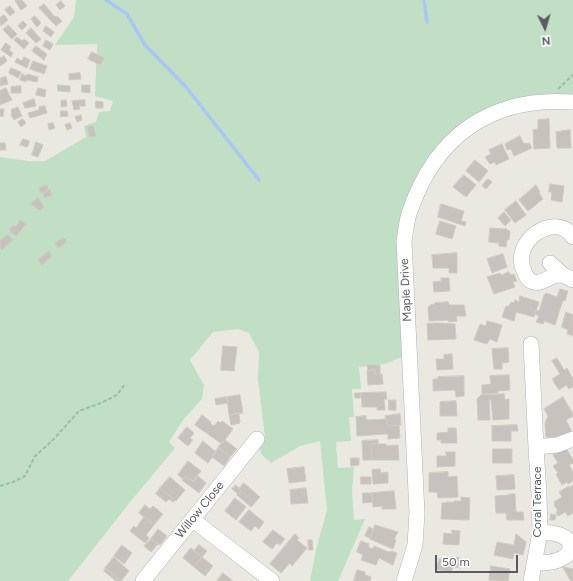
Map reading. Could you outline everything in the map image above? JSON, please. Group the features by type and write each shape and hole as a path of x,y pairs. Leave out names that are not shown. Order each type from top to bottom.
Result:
{"street":[{"name":"Maple Drive","path":"404,581 415,545 417,513 404,241 409,213 420,185 436,158 475,122 500,111 526,104 545,101 573,102"},
{"path":"568,277 554,276 541,282 533,282 529,280 522,269 522,252 527,241 533,234 543,229 551,227 564,229 573,237"},
{"path":"550,263 568,277"},
{"name":"Coral Terrace","path":"531,344 540,532 531,581"},
{"name":"Willow Close","path":"143,581 257,439"},
{"path":"536,447 557,445 573,439"},
{"path":"193,520 272,581"},
{"path":"534,563 560,560 569,554 570,550 568,541 565,538 552,533 540,532"}],"path":[{"path":"545,101 573,75"},
{"path":"0,486 25,476 35,456 52,441 78,411 117,395 124,384"}],"green space":[{"path":"76,0 573,0 573,96 460,125 432,152 413,184 402,216 404,356 385,364 359,367 361,389 352,389 354,417 349,417 351,441 336,442 338,468 354,467 352,492 354,520 365,519 338,581 310,581 316,550 327,510 320,441 300,446 271,463 262,455 259,447 265,437 258,380 259,352 249,333 238,329 213,332 190,360 204,385 202,399 183,420 169,442 175,448 68,581 0,581 0,157 28,161 45,161 86,137 84,126 96,122 99,112 110,111 113,101 95,96 97,44 55,45 74,17"}],"building":[{"path":"22,0 27,6 21,10 15,1"},
{"path":"61,1 65,6 60,10 56,5"},
{"path":"44,4 55,17 57,16 62,21 56,26 39,8"},
{"path":"10,6 15,12 10,16 5,10"},
{"path":"4,15 8,20 1,26 0,18"},
{"path":"35,16 41,23 37,27 31,19"},
{"path":"23,21 27,25 22,30 18,26"},
{"path":"8,25 17,34 12,39 3,30"},
{"path":"46,26 54,32 51,37 43,31"},
{"path":"31,28 41,39 36,43 26,33"},
{"path":"17,37 22,41 24,39 29,43 24,49 14,40"},
{"path":"46,40 53,44 50,50 43,46"},
{"path":"6,43 11,47 9,50 13,53 11,57 1,50"},
{"path":"36,46 47,54 44,60 32,51"},
{"path":"92,52 104,58 100,65 88,59"},
{"path":"4,56 7,61 0,66 0,57 1,58"},
{"path":"24,57 30,60 27,68 15,62 17,58 22,61"},
{"path":"33,61 47,66 44,74 30,69"},
{"path":"11,68 21,72 18,78 9,73"},
{"path":"80,73 81,79 69,80 69,74"},
{"path":"22,74 38,77 37,82 26,80 26,82 20,80"},
{"path":"6,77 8,84 0,86 1,78"},
{"path":"58,85 70,86 70,92 58,91"},
{"path":"82,85 90,85 90,93 82,92"},
{"path":"21,86 21,93 11,93 11,87"},
{"path":"6,88 12,100 0,105 0,91"},
{"path":"38,88 46,90 45,97 36,95"},
{"path":"34,99 36,106 25,108 23,103"},
{"path":"66,100 67,106 61,107 61,101"},
{"path":"85,100 85,106 79,106 80,109 74,110 72,101"},
{"path":"96,101 103,102 103,108 96,108"},
{"path":"45,106 47,113 30,118 28,113 39,110 39,107"},
{"path":"18,107 22,116 14,120 11,115 11,110"},
{"path":"0,109 4,109 3,117 0,116"},
{"path":"61,111 67,111 68,116 61,117"},
{"path":"81,115 82,120 77,122 75,117"},
{"path":"23,119 26,123 21,127 18,122"},
{"path":"549,119 550,148 534,149 533,130 538,129 538,120"},
{"path":"53,123 55,128 49,130 48,124"},
{"path":"70,123 72,128 67,130 65,125"},
{"path":"93,126 96,136 90,137 87,127"},
{"path":"570,130 571,148 557,148 556,132"},
{"path":"520,136 524,144 529,143 532,148 514,156 511,149 507,150 505,144"},
{"path":"23,139 30,141 27,147 20,145"},
{"path":"36,142 43,145 38,157 32,155"},
{"path":"0,143 5,143 6,150 0,150"},
{"path":"502,144 509,159 496,165 495,162 490,164 485,157 491,154 489,150"},
{"path":"475,160 488,171 479,182 466,171"},
{"path":"464,175 476,185 466,197 453,187"},
{"path":"488,179 492,182 486,189 482,186"},
{"path":"550,184 564,186 562,202 551,200 552,192 549,192"},
{"path":"47,185 48,190 41,193 39,188"},
{"path":"536,185 543,199 528,211 519,200"},
{"path":"50,190 52,195 45,198 43,194"},
{"path":"38,198 44,207 39,210 31,204"},
{"path":"516,201 526,215 515,223 505,210"},
{"path":"441,204 464,211 461,221 466,222 465,226 438,217"},
{"path":"504,212 511,220 505,226 498,218"},
{"path":"21,220 26,224 16,236 9,230 13,225 15,227"},
{"path":"440,221 456,226 452,239 436,234"},
{"path":"490,228 507,229 510,231 509,240 507,240 506,247 499,246 499,243 489,242"},
{"path":"8,235 13,240 2,250 0,247 0,241"},
{"path":"64,238 67,242 58,248 55,243"},
{"path":"49,251 52,256 42,265 38,260"},
{"path":"457,253 457,273 449,273 449,268 433,268 432,255"},
{"path":"503,254 507,267 492,273 487,259"},
{"path":"509,272 511,275 514,274 517,281 513,282 515,287 494,294 487,277"},
{"path":"441,278 449,278 450,291 434,292 433,282 441,281"},
{"path":"560,289 568,291 565,301 563,300 555,325 544,321 543,324 536,322 539,316 535,314 536,310 539,311 544,295 546,293 557,297"},
{"path":"520,296 539,302 534,317 516,312 514,321 502,317 506,306 509,306 511,302 514,303 515,300 519,302"},
{"path":"448,302 449,305 464,305 466,316 456,316 457,321 429,321 428,308 430,305"},
{"path":"566,312 573,315 573,336 567,334 568,330 562,327"},
{"path":"487,321 502,325 497,342 490,339 487,344 474,340 480,324 486,326"},
{"path":"427,324 455,324 456,339 428,340"},
{"path":"223,346 237,347 234,371 221,370"},
{"path":"508,348 509,362 502,363 502,369 494,369 492,349"},
{"path":"452,354 453,369 437,370 436,359 444,359 444,355"},
{"path":"557,358 564,370 567,368 573,379 573,388 572,387 569,389 566,385 559,390 552,379 560,374 552,361"},
{"path":"368,365 380,365 380,374 375,375 375,370 368,371"},
{"path":"375,370 375,375 382,374 383,384 368,385 367,371"},
{"path":"509,375 510,390 498,391 498,393 482,394 482,385 491,384 490,376"},
{"path":"464,376 464,396 456,397 455,390 433,391 433,379 438,379 438,377"},
{"path":"386,392 387,399 384,399 385,410 377,410 377,407 362,407 361,393"},
{"path":"355,393 361,393 360,398 355,398"},
{"path":"504,394 505,400 509,399 509,419 493,420 491,400 489,400 490,420 478,420 477,399 481,395"},
{"path":"240,395 243,413 229,415 227,397"},
{"path":"226,397 227,403 216,405 215,399"},
{"path":"563,397 573,414 573,416 566,420 572,432 558,440 556,437 546,437 545,423 548,416 544,409"},
{"path":"389,400 396,400 396,410 389,410"},
{"path":"456,401 457,416 440,416 440,402"},
{"path":"239,413 240,423 231,425 229,415"},
{"path":"400,414 401,425 388,426 385,416"},
{"path":"202,415 214,426 218,421 220,423 222,421 233,429 222,444 195,425"},
{"path":"366,416 366,420 386,419 388,426 399,425 400,438 388,439 388,434 357,436 356,417"},
{"path":"517,425 518,431 511,431 511,441 492,441 492,426"},
{"path":"187,427 194,433 190,438 193,440 188,446 178,438"},
{"path":"448,428 456,428 457,443 441,443 441,440 437,440 437,433 448,432"},
{"path":"225,440 237,449 230,457 218,447"},
{"path":"378,440 378,444 371,444 372,460 363,460 362,441"},
{"path":"203,441 216,452 208,463 195,453"},
{"path":"371,444 386,444 386,446 398,445 399,460 372,460"},
{"path":"218,448 230,457 224,466 212,457"},
{"path":"566,448 573,460 573,463 569,465 573,472 573,481 562,485 556,474 558,473 553,466 558,463 553,455"},
{"path":"493,449 512,449 512,463 493,463"},
{"path":"446,452 455,452 455,466 437,467 437,456 446,456"},
{"path":"351,458 359,458 359,465 351,466"},
{"path":"188,461 201,471 193,481 186,476 183,479 178,475"},
{"path":"304,467 306,481 289,483 287,469"},
{"path":"380,469 381,473 388,472 388,483 373,484 372,470"},
{"path":"448,472 448,477 457,476 458,497 438,498 437,492 429,492 429,473"},
{"path":"514,475 515,489 497,490 496,476"},
{"path":"186,476 193,482 198,476 206,483 199,493 182,480"},
{"path":"170,477 185,490 176,501 160,488"},
{"path":"361,477 371,477 371,484 361,484"},
{"path":"244,483 260,497 251,507 237,495 241,491 239,489"},
{"path":"236,485 241,491 238,494 232,489"},
{"path":"573,485 573,513 568,516 565,512 558,516 556,512 558,511 554,505 554,502 562,497 559,492"},
{"path":"160,488 175,500 173,502 169,499 166,502 156,494"},
{"path":"306,488 308,503 291,504 290,490"},
{"path":"394,491 396,509 382,509 382,506 373,507 372,493"},
{"path":"363,493 372,493 373,502 363,503"},
{"path":"515,494 516,512 523,512 524,520 507,520 506,513 496,513 495,496"},
{"path":"461,497 470,498 469,520 441,519 442,503 461,501"},
{"path":"235,498 246,507 236,520 225,511"},
{"path":"145,505 150,509 153,506 163,514 154,525 139,513"},
{"path":"249,510 264,522 259,529 255,526 251,531 239,522"},
{"path":"551,514 556,515 555,520 550,520"},
{"path":"144,517 154,525 146,535 149,538 145,543 130,531 134,526 136,528"},
{"path":"375,525 398,532 394,539 396,540 393,549 370,539"},
{"path":"369,527 373,529 370,538 365,536"},
{"path":"158,529 167,536 160,545 151,539"},
{"path":"273,530 285,539 280,545 277,543 272,549 263,542"},
{"path":"452,530 460,531 459,545 443,544 444,533 452,534"},
{"path":"295,534 299,538 297,540 307,548 292,566 290,563 281,573 270,564"},
{"path":"516,534 526,542 523,555 514,553 513,559 494,555 497,542 514,545"},
{"path":"151,539 158,544 151,552 144,546"},
{"path":"308,540 312,540 313,550 309,550"},
{"path":"361,541 369,544 368,547 373,549 374,546 389,552 397,553 393,565 379,558 376,565 361,560 363,555 357,552"},
{"path":"122,545 132,553 124,564 114,556"},
{"path":"199,545 207,551 202,557 194,551"},
{"path":"191,548 202,557 194,567 183,558"},
{"path":"114,557 129,571 121,581 105,568"},
{"path":"202,557 213,566 205,576 194,567"},
{"path":"447,557 455,559 451,573 436,569 439,559 446,560"},
{"path":"457,557 463,559 461,568 455,567"},
{"path":"491,566 510,569 508,581 489,580"},
{"path":"563,567 573,569 573,581 571,581"},
{"path":"106,568 121,581 116,581 104,571"},
{"path":"357,570 365,572 365,575 371,577 370,581 354,581"},
{"path":"223,573 233,581 217,581"}],"waterway":[{"path":"106,0 127,14 145,45 186,87 259,180"},
{"path":"424,0 427,22"}]}
